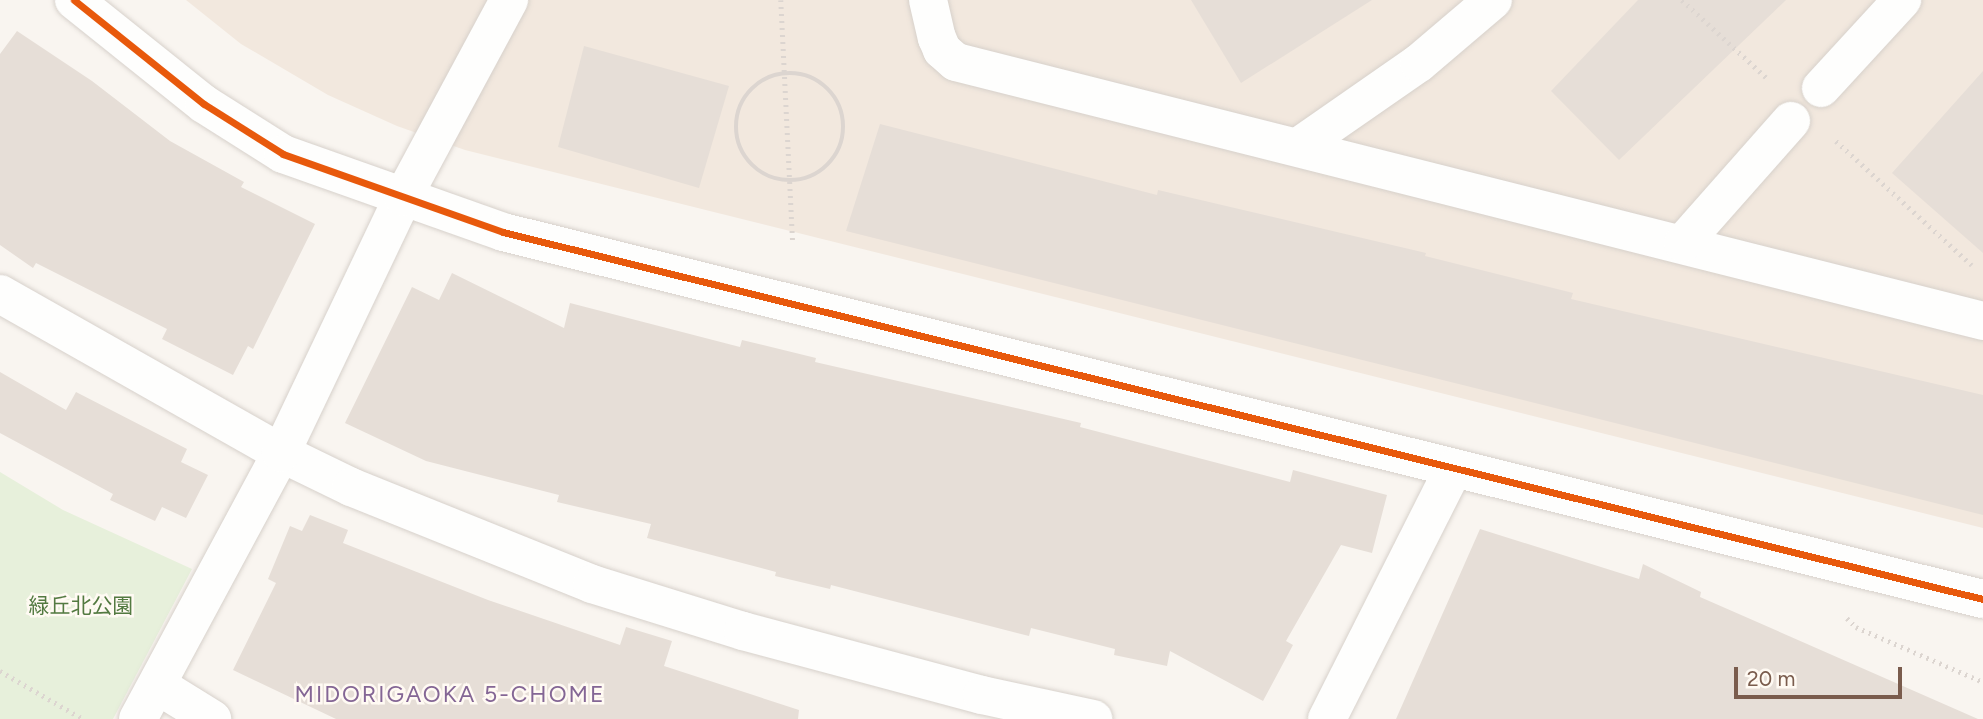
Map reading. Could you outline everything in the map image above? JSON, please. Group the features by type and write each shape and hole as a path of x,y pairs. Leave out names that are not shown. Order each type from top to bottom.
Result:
{"street":[{"path":"74,0 204,104 283,154 503,233 1983,599"},
{"path":"138,719 281,453 403,197 509,0"},
{"path":"929,0 942,50 956,62 1683,243 1983,321"},
{"path":"1298,147 1419,63 1493,0"},
{"path":"1821,88 1902,0"},
{"path":"1683,243 1791,121"},
{"path":"0,294 281,453 351,487 592,584 743,631 982,695 1093,719"},
{"path":"1327,719 1454,468"},
{"path":"157,685 212,719"}],"path":[{"path":"781,0 793,244"},
{"path":"785,73 809,76 823,83 842,109 843,142 824,168 811,177 790,180 764,174 751,164 741,151 737,136 741,104 750,90 762,80 785,73"},
{"path":"1842,612 1856,627 1983,682"},
{"path":"0,671 83,719"}],"shaded area":[{"path":"186,0 1983,0 1983,528 465,150 397,126 328,95 241,44"}],"green space":[{"name":"緑丘北公園","path":"0,472 63,510 192,569 113,719 0,719"}],"building":[{"path":"1191,0 1372,0 1241,83"},
{"path":"1638,0 1786,0 1619,160 1551,91"},
{"path":"17,31 92,81 170,141 244,182 241,187 315,224 253,349 248,346 233,375 162,339 167,329 36,263 33,268 0,245 0,54"},
{"path":"584,46 729,86 699,188 558,147"},
{"path":"1983,71 1983,253 1892,173"},
{"path":"880,124 1157,195 1158,190 1426,253 1425,256 1573,293 1571,299 1983,395 1983,515 846,231"},
{"path":"452,273 564,328 570,303 740,347 742,340 816,358 815,362 1081,423 1080,427 1290,482 1293,470 1387,495 1372,553 1341,545 1286,641 1293,645 1263,701 1170,651 1167,666 1114,655 1115,649 1031,628 1029,636 831,585 830,589 775,576 776,572 647,538 651,524 557,502 559,495 426,461 345,423 412,287 439,300"},
{"path":"0,372 66,410 76,392 187,449 181,462 208,475 186,518 162,507 155,521 110,500 113,494 0,433"},
{"path":"310,515 348,530 343,543 488,600 620,645 626,627 672,641 664,666 799,710 798,719 336,719 233,670 276,583 268,579 290,526 302,531"},
{"path":"1480,529 1639,579 1643,564 1701,592 1700,597 1978,719 1396,719"}],"cycle path":[{"path":"74,0 204,104 283,154 503,232 1983,599"}],"district":[{"name":"MIDORIGAOKA 5-CHOME","path":"450,694"}]}
